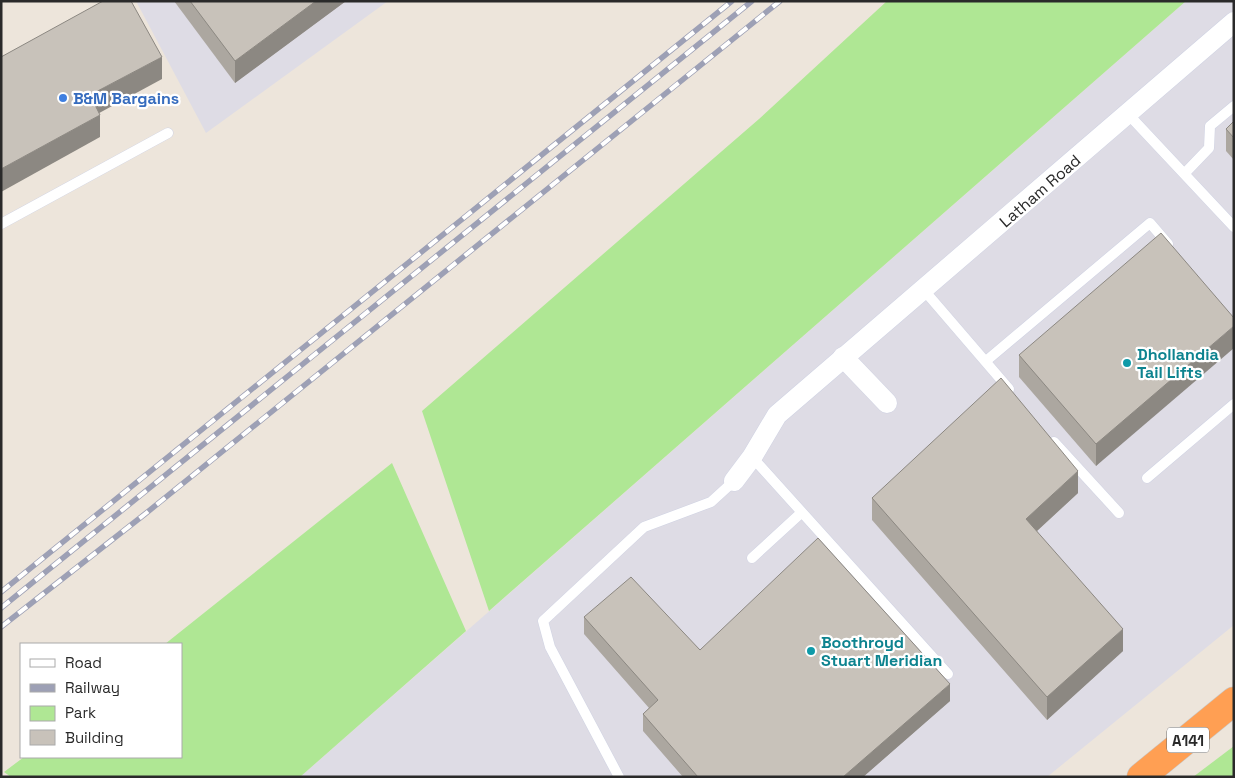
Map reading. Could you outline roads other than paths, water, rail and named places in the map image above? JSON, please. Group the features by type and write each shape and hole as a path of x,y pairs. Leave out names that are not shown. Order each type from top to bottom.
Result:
{"highway":[{"name":"A141","path":"1141,777 1234,701"}],"street":[{"name":"Latham Road","path":"734,481 752,457 776,415 1234,22"},
{"path":"843,357 888,403"}],"lane":[{"path":"1184,173 1209,148 1210,126 1234,106"},
{"path":"1128,114 1234,227"},
{"path":"1,224 168,133"},
{"path":"986,362 1150,223 1175,253"},
{"path":"924,289 1017,399"},
{"path":"1147,478 1234,404"},
{"path":"1046,433 1119,513"},
{"path":"752,457 948,674"},
{"path":"619,777 550,647 543,621 644,527 710,502 734,481"},
{"path":"752,558 801,513"}],"railway":[{"path":"1,592 732,1"},
{"path":"1,608 752,1"},
{"path":"1,627 145,514 780,1"}],"place":[{"name":"B&M Bargains","path":"63,98"},
{"name":"Dhollandia Tail Lifts","path":"1127,363"},
{"name":"Boothroyd Stuart Meridian","path":"811,651"}]}
